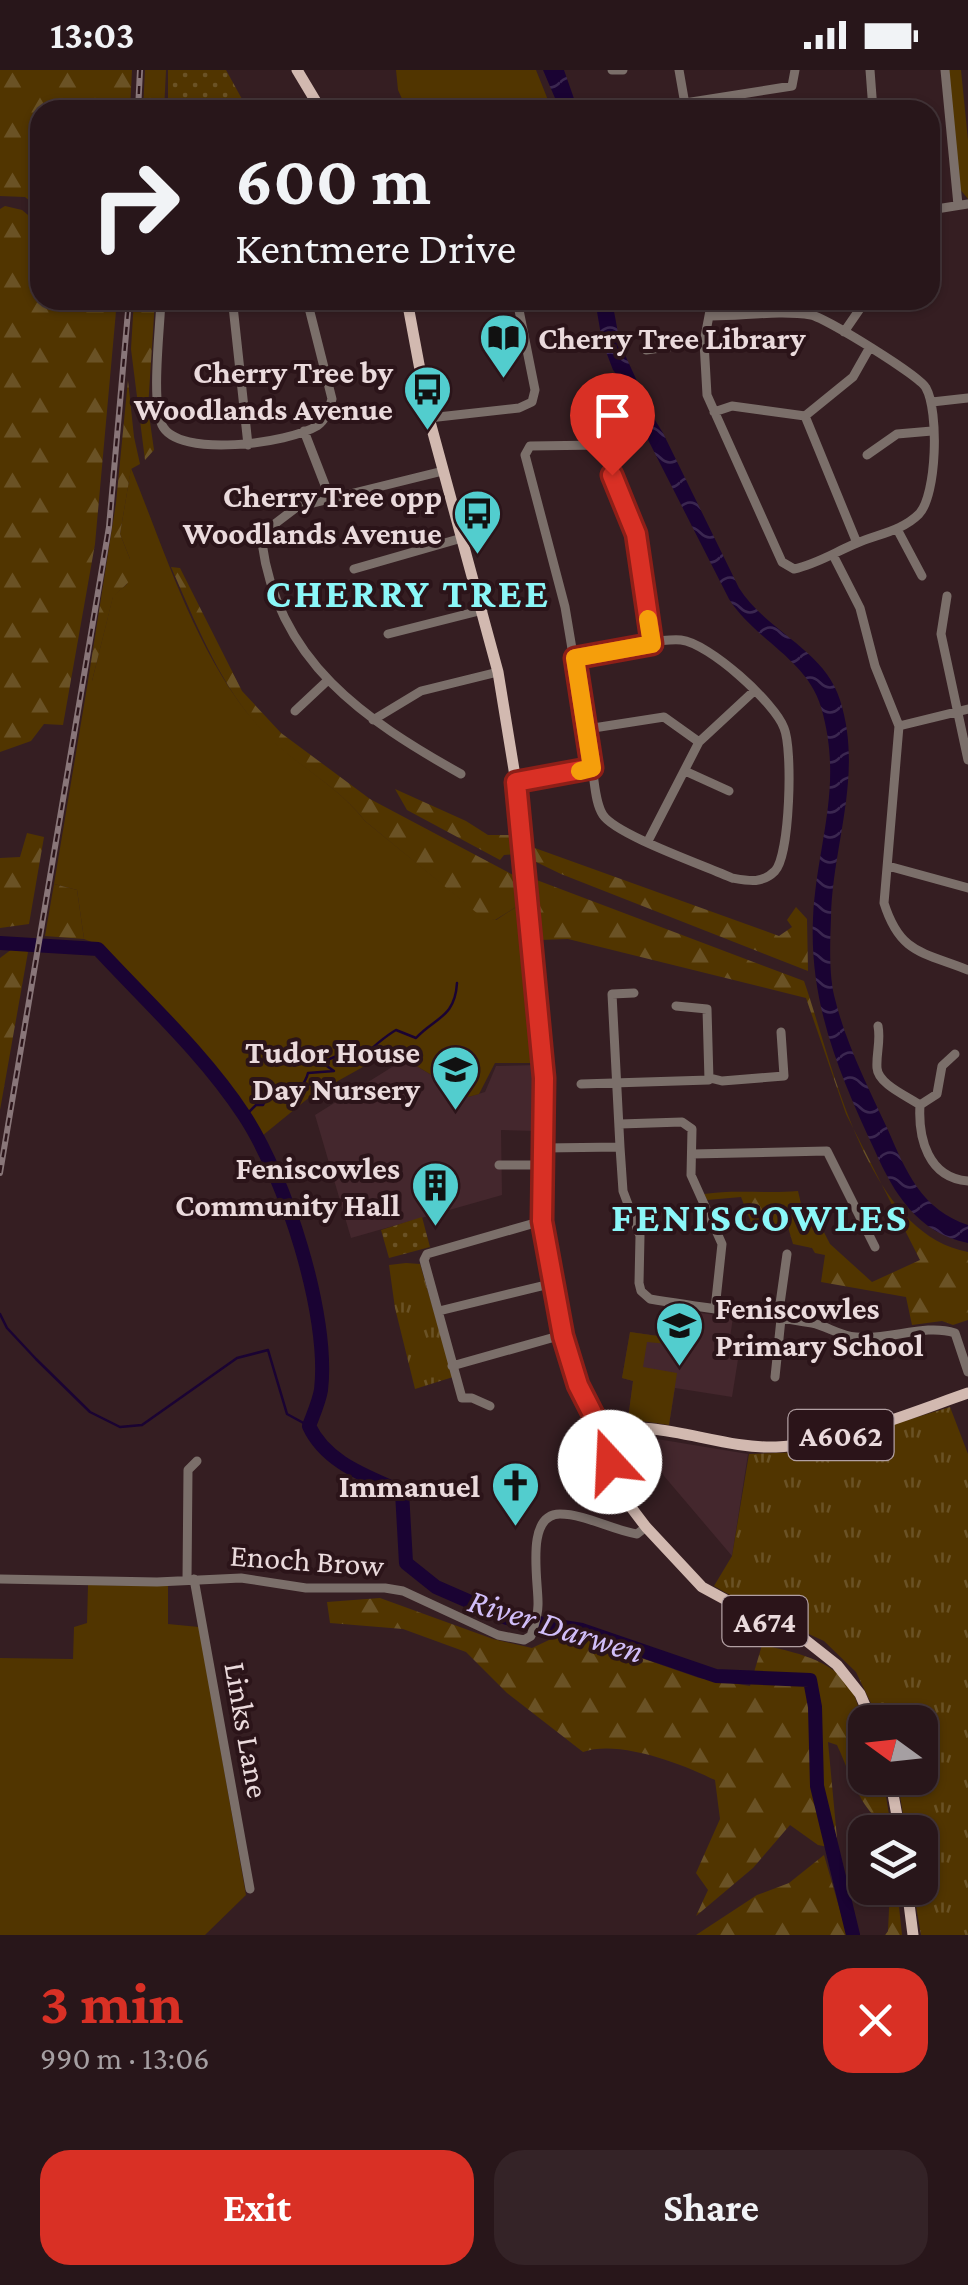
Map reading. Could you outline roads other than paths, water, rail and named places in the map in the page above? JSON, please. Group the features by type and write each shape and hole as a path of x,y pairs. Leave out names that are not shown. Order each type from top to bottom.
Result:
{"main road":[{"path":"297,70 315,100"},
{"name":"A674","path":"409,310 429,418 498,672 516,782 544,1078 542,1221 563,1336 578,1385 602,1432 627,1502 646,1527 702,1587 794,1632 837,1664 865,1705"},
{"name":"A6062","path":"602,1432 625,1426 778,1448 848,1434 968,1393"},
{"path":"909,1905 913,1935"}],"street":[{"path":"612,70 622,70"},
{"path":"679,70 685,100"},
{"path":"718,100 792,86 796,70"},
{"path":"870,70 872,100"},
{"path":"945,70 963,205"},
{"path":"161,310 157,405 160,424 170,437 184,442 248,445 319,425 332,399 310,310"},
{"path":"233,310 248,445"},
{"path":"429,418 519,408 532,402 536,390 518,310"},
{"path":"712,310 704,342 707,395 782,562 794,569 898,529 918,516 930,492 932,402 925,384 814,315 712,316"},
{"path":"844,332 859,310"},
{"path":"646,350 704,342"},
{"path":"714,412 732,406 805,416 853,376 870,347"},
{"path":"932,402 968,398"},
{"path":"805,416 857,542"},
{"path":"304,430 330,498"},
{"path":"868,455 898,434 932,431"},
{"path":"575,658 681,640 706,648 783,724 790,745 784,848 778,868 764,880 732,878 607,820 600,810 575,658 524,455 530,446 601,445 636,534 652,644"},
{"path":"443,471 297,506 272,526 262,543 271,588 326,681 373,720 461,774"},
{"path":"898,529 922,576"},
{"path":"193,535 216,532 262,543"},
{"path":"354,569 462,538"},
{"path":"832,555 860,608 875,666 899,726 884,903 892,928 904,944 968,970"},
{"path":"948,596 941,634 963,710 968,760"},
{"path":"388,634 483,610"},
{"path":"373,720 421,691 498,672"},
{"path":"296,711 326,681"},
{"path":"648,841 699,742 754,692"},
{"path":"899,726 963,710"},
{"path":"588,729 664,717 699,742"},
{"path":"516,782 592,768"},
{"path":"684,771 729,791"},
{"path":"888,866 968,888"},
{"path":"634,993 612,994 623,1191 640,1236 641,1291 650,1299 816,1324 844,1336 883,1338 939,1328 955,1333 968,1372"},
{"path":"676,1006 707,1009 710,1078"},
{"path":"878,1026 880,1078 920,1105"},
{"path":"580,1084 784,1076 781,1032"},
{"path":"920,1105 937,1094 942,1066 955,1054"},
{"path":"920,1105 918,1126 922,1146 936,1166 958,1180 968,1180"},
{"path":"620,1124 682,1122 692,1129 691,1175 722,1244 715,1309"},
{"path":"544,1148 620,1147"},
{"path":"692,1154 828,1151 875,1247"},
{"path":"499,1165 543,1164"},
{"path":"490,1406 462,1398 424,1260 427,1254 542,1221"},
{"path":"775,1376 788,1254"},
{"path":"438,1311 554,1283"},
{"path":"452,1366 555,1337"},
{"name":"Links Lane","path":"196,1461 188,1470 191,1579 250,1889"},
{"name":"Enoch Brow","path":"0,1579 241,1578 306,1588 385,1588 404,1592 498,1634 528,1638 538,1609 536,1542 540,1527 548,1518 560,1514 637,1534 646,1527"}],"water":[{"path":"543,70 564,70 574,100 556,100"},
{"path":"597,310 614,310 620,344 637,381 637,391 663,433 739,588 764,617 822,667 840,700 849,755 833,891 830,957 834,995 858,1064 909,1175 939,1210 968,1225 968,1243 935,1230 900,1196 862,1123 829,1039 813,950 815,890 830,788 821,707 814,690 793,663 729,599 642,428 631,393 613,370 602,341"}],"waterway":[{"name":"River Darwen","path":"0,943 98,949 193,1050 244,1115 289,1209 319,1324 321,1390 309,1426 316,1439 337,1459 402,1492 406,1563 436,1587 507,1618 582,1630 716,1676 810,1680 815,1707 817,1786 853,1935"},
{"path":"245,1116 256,1105 263,1105 268,1095 292,1102 308,1073 334,1071 324,1064 327,1060 352,1050 362,1060 396,1030 416,1038 448,1011 457,983"},
{"path":"0,1314 7,1328 90,1412 120,1427 142,1425 237,1358 268,1350 287,1414 309,1426"}],"railway":[{"path":"138,100 140,70"},
{"path":"0,1173 109,527 128,310"}],"place":[{"name":"Cherry Tree Library","path":"503,380"},
{"name":"Cherry Tree by Woodlands Avenue","path":"428,432"},
{"name":"Cherry Tree opp Woodlands Avenue","path":"477,556"},
{"name":"Tudor House Day Nursery","path":"455,1112"},
{"name":"Feniscowles Community Hall","path":"435,1228"},
{"name":"Feniscowles Primary School","path":"680,1368"},
{"name":"Immanuel","path":"515,1528"}],"district":[{"name":"CHERRY TREE","path":"408,592"},
{"name":"FENISCOWLES","path":"760,1216"}]}
